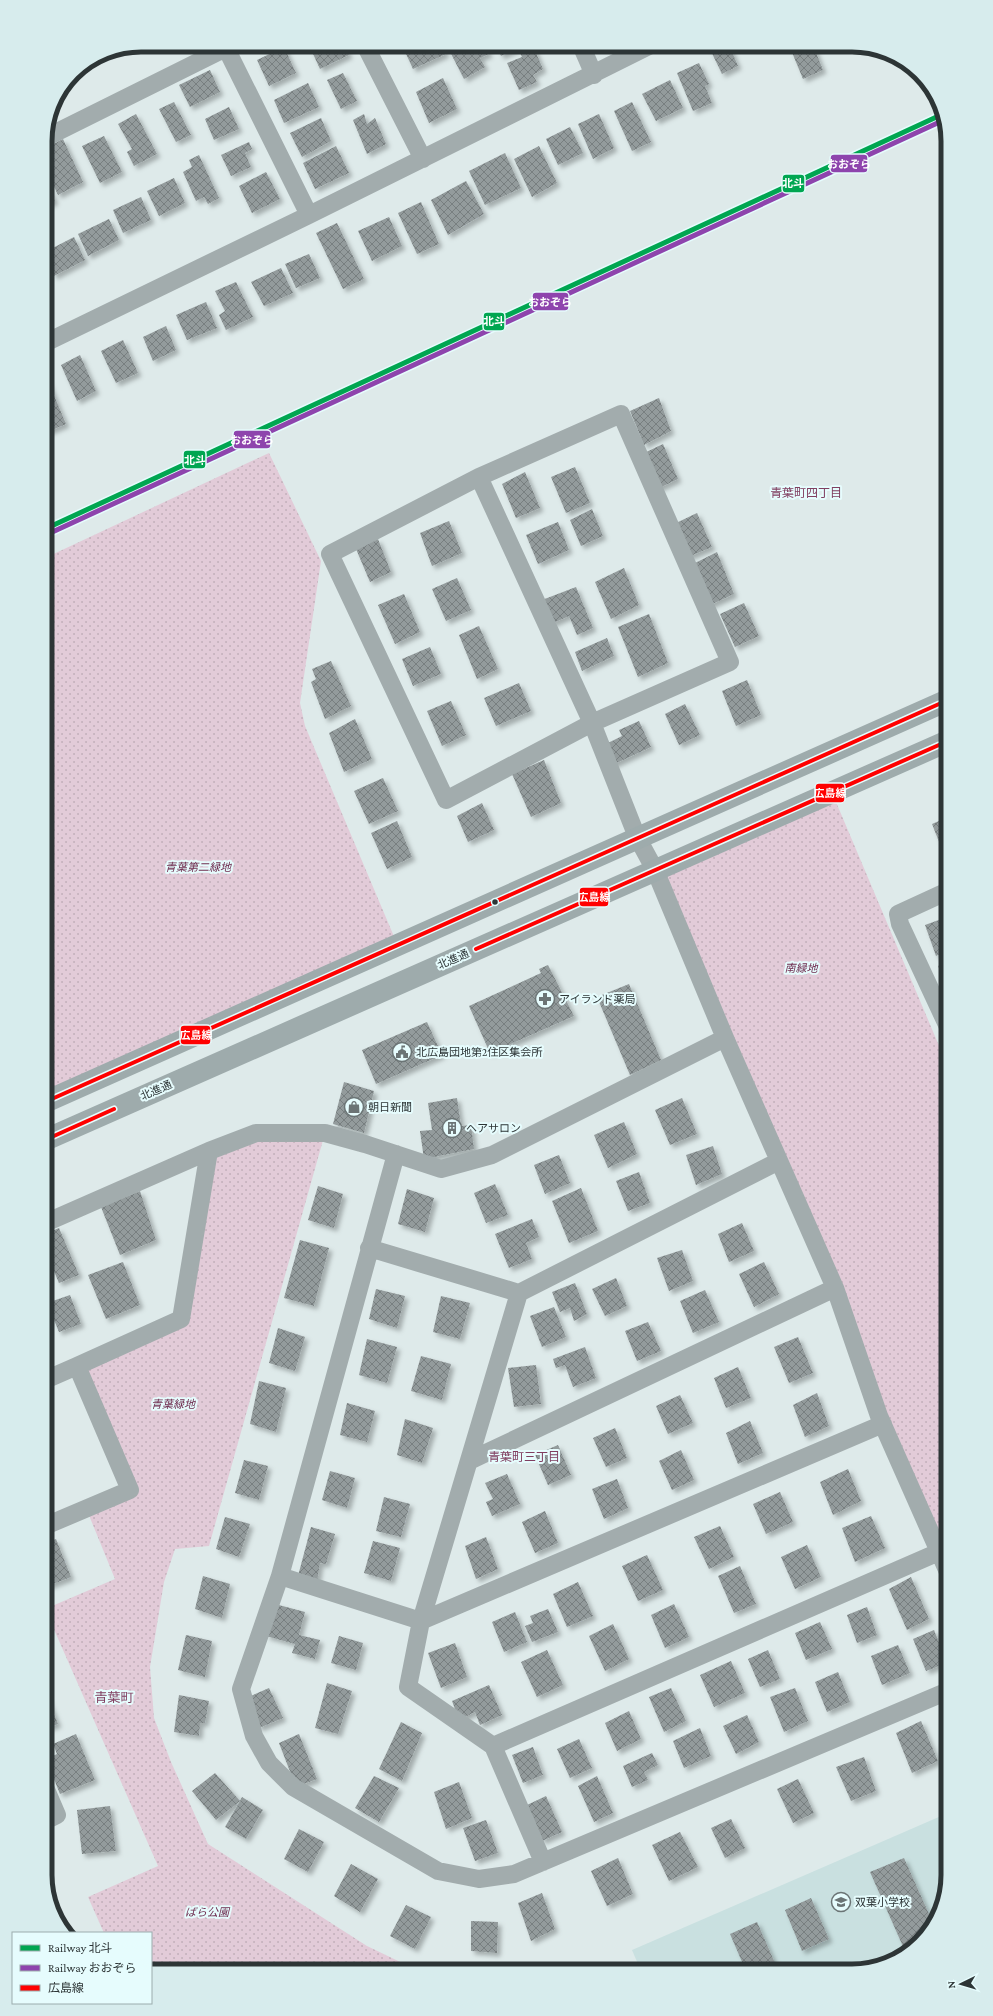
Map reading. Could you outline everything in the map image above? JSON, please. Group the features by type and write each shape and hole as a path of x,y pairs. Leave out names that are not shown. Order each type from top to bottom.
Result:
{"street":[{"path":"52,134 217,52"},
{"path":"232,52 309,215"},
{"path":"369,52 423,159"},
{"path":"583,52 594,75"},
{"path":"52,340 309,215 638,52"},
{"path":"621,414 730,662 592,723 446,800 330,554 479,477 621,414"},
{"path":"479,477 592,723 637,837 655,870 725,1038 834,1288 883,1424 941,1556"},
{"path":"52,1099 398,946 637,837 941,703"},
{"name":"北進通","path":"52,1137 941,744"},
{"path":"941,894 898,914 900,924 941,1012"},
{"path":"52,1220 209,1150 256,1133 286,1132 325,1134 396,1154 441,1169 492,1155 725,1038"},
{"path":"52,1377 181,1319 209,1150"},
{"path":"396,1154 280,1576 241,1689 254,1736 269,1763 293,1786 438,1872 479,1879 514,1874 941,1694"},
{"path":"369,1248 519,1293 779,1161"},
{"path":"469,1461 834,1288"},
{"path":"519,1293 421,1621 408,1687 493,1746 543,1862"},
{"path":"52,1523 130,1490 77,1366"},
{"path":"280,1576 421,1621 883,1424"},
{"path":"493,1746 939,1552"},
{"path":"52,1803 57,1815 52,1818"}],"shaded area":[{"name":"双葉小学校","path":"941,1816 941,1875 936,1904 932,1914 919,1934 897,1952 886,1957 875,1961 852,1964 638,1964 632,1950"}],"green space":[{"name":"青葉第二緑地","path":"269,453 321,561 300,703 305,726 398,946 52,1099 52,555"},
{"name":"南緑地","path":"836,802 941,1050 941,1555 655,870"},
{"name":"青葉緑地","path":"325,1133 209,1546 175,1549 164,1582 150,1667 154,1718 171,1762 208,1844 367,1946 404,1964 152,1964 152,1932 104,1932 88,1897 158,1866 52,1625 52,1606 115,1579 86,1508 130,1490 77,1366 181,1319 209,1151 238,1139"}],"building":[{"path":"274,52 286,52 296,73 269,86 257,60"},
{"path":"312,52 348,52 349,55 320,69"},
{"path":"405,52 445,52 446,54 413,69"},
{"path":"450,52 488,52 489,54 480,58 485,67 464,79"},
{"path":"499,52 509,52 501,56"},
{"path":"536,52 543,69 533,75 537,82 519,90 507,63 522,57 520,53"},
{"path":"711,52 732,52 738,66 722,74"},
{"path":"792,52 816,52 823,70 803,79"},
{"path":"699,63 709,84 705,86 712,103 693,111 677,73"},
{"path":"210,70 220,92 190,107 179,85"},
{"path":"343,73 357,101 341,109 327,80"},
{"path":"443,78 457,109 429,123 416,92"},
{"path":"670,80 683,108 656,121 642,94"},
{"path":"308,83 319,107 284,123 274,100"},
{"path":"174,102 191,135 176,142 159,109"},
{"path":"632,102 651,142 632,151 614,111"},
{"path":"229,107 239,129 214,140 205,119"},
{"path":"136,114 157,154 134,166 127,152 132,149 118,124"},
{"path":"364,114 367,124 375,118 386,144 367,154 353,120"},
{"path":"599,114 614,148 593,159 578,124"},
{"path":"321,118 331,141 302,157 290,133"},
{"path":"570,127 583,153 558,165 546,139"},
{"path":"104,136 122,172 100,183 82,146"},
{"path":"63,139 83,182 58,195 52,183 52,144"},
{"path":"249,142 252,149 245,153 251,167 231,176 221,155"},
{"path":"336,146 349,173 315,189 303,163"},
{"path":"539,146 557,183 532,197 514,159"},
{"path":"505,153 521,188 485,205 469,171"},
{"path":"199,155 219,198 208,204 204,197 196,201 183,172 192,167 189,160"},
{"path":"266,172 280,199 252,213 239,186"},
{"path":"174,178 185,203 159,216 147,191"},
{"path":"466,181 484,214 448,235 431,200"},
{"path":"52,194 55,201 52,202"},
{"path":"141,197 151,220 123,233 113,210"},
{"path":"421,202 439,244 417,254 398,213"},
{"path":"389,217 402,246 372,261 358,231"},
{"path":"109,219 119,240 88,256 78,234"},
{"path":"337,223 364,279 343,289 316,233"},
{"path":"74,237 85,260 54,276 52,272 52,248"},
{"path":"309,254 320,278 296,288 285,264"},
{"path":"281,268 293,293 264,306 251,282"},
{"path":"236,282 253,317 226,330 219,315 225,311 215,291"},
{"path":"206,302 217,328 187,340 176,315"},
{"path":"166,326 176,350 153,361 143,337"},
{"path":"123,340 138,373 116,383 101,351"},
{"path":"80,355 96,391 77,401 61,365"},
{"path":"52,391 66,424 52,430"},
{"path":"659,398 671,431 644,445 630,411"},
{"path":"663,444 678,479 657,489 642,454"},
{"path":"575,467 590,503 566,513 551,477"},
{"path":"525,472 540,508 516,518 502,484"},
{"path":"592,509 603,536 581,546 570,520"},
{"path":"697,513 712,547 688,557 674,524"},
{"path":"449,521 462,553 432,566 420,533"},
{"path":"558,522 569,550 538,564 526,535"},
{"path":"378,539 391,572 370,582 356,549"},
{"path":"717,552 734,594 708,606 695,563"},
{"path":"624,568 639,605 611,619 595,582"},
{"path":"457,578 471,610 446,621 432,589"},
{"path":"576,587 593,628 577,635 569,616 551,624 542,600"},
{"path":"404,594 420,632 395,644 378,605"},
{"path":"744,603 759,636 735,647 720,614"},
{"path":"649,614 668,663 638,677 618,627"},
{"path":"479,626 498,669 477,679 459,635"},
{"path":"607,638 614,656 582,671 575,652"},
{"path":"430,647 441,674 413,686 402,659"},
{"path":"331,661 351,706 325,719 311,682 316,679 312,669"},
{"path":"747,680 761,715 736,726 722,691"},
{"path":"519,683 531,711 496,726 484,698"},
{"path":"451,701 466,735 442,746 427,711"},
{"path":"685,704 700,735 679,745 665,714"},
{"path":"355,719 372,759 344,772 329,733"},
{"path":"639,721 651,747 608,767 600,747 622,736 619,730"},
{"path":"544,760 561,803 531,817 512,774"},
{"path":"383,778 398,811 369,824 354,791"},
{"path":"482,803 494,830 468,842 457,816"},
{"path":"941,820 941,847 932,824"},
{"path":"397,821 412,857 387,869 371,833"},
{"path":"941,919 941,954 936,956 925,925"},
{"path":"548,965 574,1016 490,1053 469,1006 541,973 539,969"},
{"path":"941,965 941,974 938,966"},
{"path":"629,984 661,1060 630,1075 597,997"},
{"name":"北広島団地第2住区集会所","path":"427,1022 442,1055 376,1084 362,1050"},
{"path":"344,1082 374,1091 364,1133 333,1124"},
{"name":"ヘアサロン","path":"457,1098 461,1126 471,1125 474,1149 424,1159 420,1131 432,1130 428,1103"},
{"path":"682,1098 697,1134 670,1145 655,1110"},
{"path":"624,1122 637,1154 608,1168 594,1135"},
{"path":"713,1146 722,1174 696,1185 686,1155"},
{"path":"559,1155 570,1183 545,1194 534,1165"},
{"path":"639,1172 650,1203 628,1211 616,1181"},
{"path":"495,1184 508,1215 486,1223 474,1193"},
{"path":"318,1186 343,1194 334,1228 308,1220"},
{"path":"581,1188 598,1231 569,1243 552,1201"},
{"path":"407,1189 434,1198 425,1232 398,1224"},
{"path":"140,1191 156,1240 120,1255 101,1207"},
{"path":"532,1219 539,1237 526,1243 532,1259 509,1268 495,1234"},
{"path":"742,1223 754,1251 729,1262 718,1234"},
{"path":"59,1228 79,1275 59,1283 52,1266 52,1231"},
{"path":"300,1240 329,1248 314,1306 284,1298"},
{"path":"682,1250 693,1281 669,1291 657,1258"},
{"path":"123,1262 140,1305 106,1319 88,1275"},
{"path":"764,1262 779,1294 754,1307 739,1274"},
{"path":"616,1278 627,1306 605,1316 592,1289"},
{"path":"575,1283 587,1314 574,1321 570,1308 560,1312 552,1292"},
{"path":"376,1289 405,1296 397,1328 369,1319"},
{"path":"705,1290 719,1322 693,1333 680,1301"},
{"path":"70,1295 81,1324 59,1332 52,1315 52,1301"},
{"path":"441,1296 470,1303 460,1339 433,1332"},
{"path":"554,1307 566,1337 542,1347 530,1316"},
{"path":"648,1322 661,1351 637,1361 625,1331"},
{"path":"278,1328 305,1337 295,1371 269,1363"},
{"path":"798,1337 813,1373 789,1383 774,1347"},
{"path":"367,1339 397,1347 387,1383 359,1375"},
{"path":"585,1347 596,1378 573,1387 565,1365 556,1368 553,1359"},
{"path":"421,1356 451,1364 442,1400 411,1391"},
{"path":"536,1365 541,1404 514,1407 508,1368"},
{"path":"738,1367 751,1398 726,1408 714,1378"},
{"path":"259,1381 286,1388 276,1432 250,1424"},
{"path":"817,1393 829,1426 805,1437 793,1405"},
{"path":"680,1395 693,1423 668,1434 656,1406"},
{"path":"347,1403 375,1411 367,1442 340,1435"},
{"path":"405,1419 433,1428 422,1463 397,1455"},
{"path":"750,1421 763,1453 738,1464 726,1433"},
{"path":"615,1428 627,1458 606,1467 593,1438"},
{"path":"558,1445 571,1475 548,1485 535,1455"},
{"path":"681,1450 694,1480 672,1490 659,1461"},
{"path":"244,1460 268,1466 259,1500 235,1493"},
{"path":"848,1469 861,1501 833,1515 820,1482"},
{"path":"330,1471 355,1478 347,1508 322,1500"},
{"path":"507,1474 520,1504 492,1516 486,1502 493,1499 485,1483"},
{"path":"617,1479 628,1508 604,1519 592,1489"},
{"path":"780,1492 793,1522 766,1534 753,1504"},
{"path":"384,1497 410,1504 401,1537 376,1531"},
{"path":"545,1511 558,1543 535,1553 522,1522"},
{"path":"871,1516 885,1548 855,1562 842,1528"},
{"path":"225,1517 250,1524 239,1557 216,1549"},
{"path":"720,1526 734,1557 709,1569 694,1537"},
{"path":"311,1527 335,1534 326,1564 320,1563 317,1582 298,1576"},
{"path":"486,1537 498,1569 476,1579 465,1546"},
{"path":"56,1539 71,1577 52,1584 52,1540"},
{"path":"373,1541 400,1548 391,1581 364,1573"},
{"path":"807,1545 821,1577 795,1589 781,1557"},
{"path":"647,1555 663,1590 638,1601 622,1566"},
{"path":"740,1566 756,1604 734,1613 718,1576"},
{"path":"203,1576 230,1584 222,1618 195,1609"},
{"path":"911,1577 929,1619 907,1630 889,1589"},
{"path":"578,1582 593,1616 567,1627 553,1594"},
{"path":"275,1604 305,1612 299,1635 320,1640 315,1659 292,1653 295,1644 266,1636"},
{"path":"674,1604 689,1637 665,1648 651,1615"},
{"path":"867,1607 877,1635 857,1643 847,1615"},
{"path":"548,1609 558,1632 532,1642 525,1626 533,1623 530,1616"},
{"path":"515,1612 527,1642 504,1652 492,1622"},
{"path":"820,1622 832,1649 806,1660 795,1633"},
{"path":"613,1624 629,1659 605,1671 589,1636"},
{"path":"934,1630 941,1648 941,1665 926,1671 913,1639"},
{"path":"186,1635 212,1641 205,1677 178,1670"},
{"path":"339,1636 363,1643 356,1670 331,1663"},
{"path":"455,1643 467,1677 441,1688 428,1653"},
{"path":"898,1645 910,1673 882,1685 871,1656"},
{"path":"547,1650 563,1685 537,1697 521,1662"},
{"path":"768,1650 780,1679 760,1687 748,1659"},
{"path":"731,1661 745,1693 714,1707 700,1675"},
{"path":"838,1672 850,1702 827,1712 815,1682"},
{"path":"327,1683 352,1691 338,1734 315,1728"},
{"path":"489,1685 502,1715 480,1725 475,1712 459,1720 452,1701"},
{"path":"269,1688 283,1718 259,1728 246,1698"},
{"path":"671,1688 686,1721 664,1732 649,1697"},
{"path":"795,1688 808,1721 784,1732 770,1697"},
{"path":"179,1695 209,1701 205,1723 200,1723 199,1736 174,1732"},
{"path":"52,1709 58,1724 52,1726"},
{"path":"629,1711 641,1739 617,1751 605,1723"},
{"path":"747,1715 759,1742 736,1754 723,1726"},
{"path":"921,1721 938,1761 912,1773 896,1733"},
{"path":"401,1722 422,1733 402,1781 379,1769"},
{"path":"700,1728 711,1756 684,1768 673,1741"},
{"path":"76,1734 95,1780 60,1794 52,1774 52,1756 57,1754 53,1744"},
{"path":"299,1734 317,1779 296,1787 279,1743"},
{"path":"579,1739 592,1768 570,1778 557,1749"},
{"path":"533,1747 543,1775 523,1783 512,1755"},
{"path":"652,1753 658,1765 644,1772 648,1780 632,1787 623,1766"},
{"path":"864,1757 876,1791 851,1801 836,1767"},
{"path":"215,1773 240,1801 216,1820 192,1791"},
{"path":"374,1776 399,1788 379,1822 355,1808"},
{"path":"597,1776 613,1813 594,1822 578,1786"},
{"path":"798,1779 814,1813 793,1823 777,1789"},
{"path":"459,1782 472,1818 446,1829 434,1792"},
{"path":"546,1796 562,1832 542,1841 527,1805"},
{"path":"242,1797 263,1810 246,1839 225,1827"},
{"path":"110,1806 116,1851 82,1854 77,1810"},
{"path":"731,1819 745,1848 725,1858 711,1828"},
{"path":"486,1820 498,1853 475,1861 463,1828"},
{"path":"299,1829 324,1842 308,1872 284,1859"},
{"path":"680,1832 698,1867 669,1881 652,1845"},
{"path":"618,1858 633,1894 607,1906 591,1871"},
{"path":"904,1858 930,1917 919,1934 903,1947 870,1872"},
{"path":"351,1864 378,1879 360,1912 334,1896"},
{"path":"542,1893 555,1929 531,1941 518,1903"},
{"path":"811,1898 829,1939 802,1951 785,1910"},
{"path":"406,1905 431,1917 415,1949 390,1936"},
{"path":"471,1921 498,1922 497,1953 471,1951"},
{"path":"757,1922 775,1963 743,1964 730,1934"}],"rail line":[{"name":"北斗","path":"52,526 937,117"},
{"name":"おおぞら","path":"52,532 939,122"}],"transit line":[{"name":"広島線","path":"52,1099 941,703"},
{"name":"広島線","path":"476,949 941,744"},
{"name":"広島線","path":"52,1137 114,1109"}],"place":[{"name":"アイランド薬局","path":"545,999"},
{"name":"北広島団地第2住区集会所","path":"402,1052"},
{"name":"朝日新聞","path":"354,1107"},
{"name":"ヘアサロン","path":"452,1128"},
{"name":"双葉小学校","path":"841,1902"}],"district":[{"name":"青葉町四丁目","path":"806,493"},
{"name":"青葉町三丁目","path":"524,1457"},
{"name":"青葉町","path":"114,1697"}],"park label":[{"name":"ばら公園","path":"207,1912"}]}
